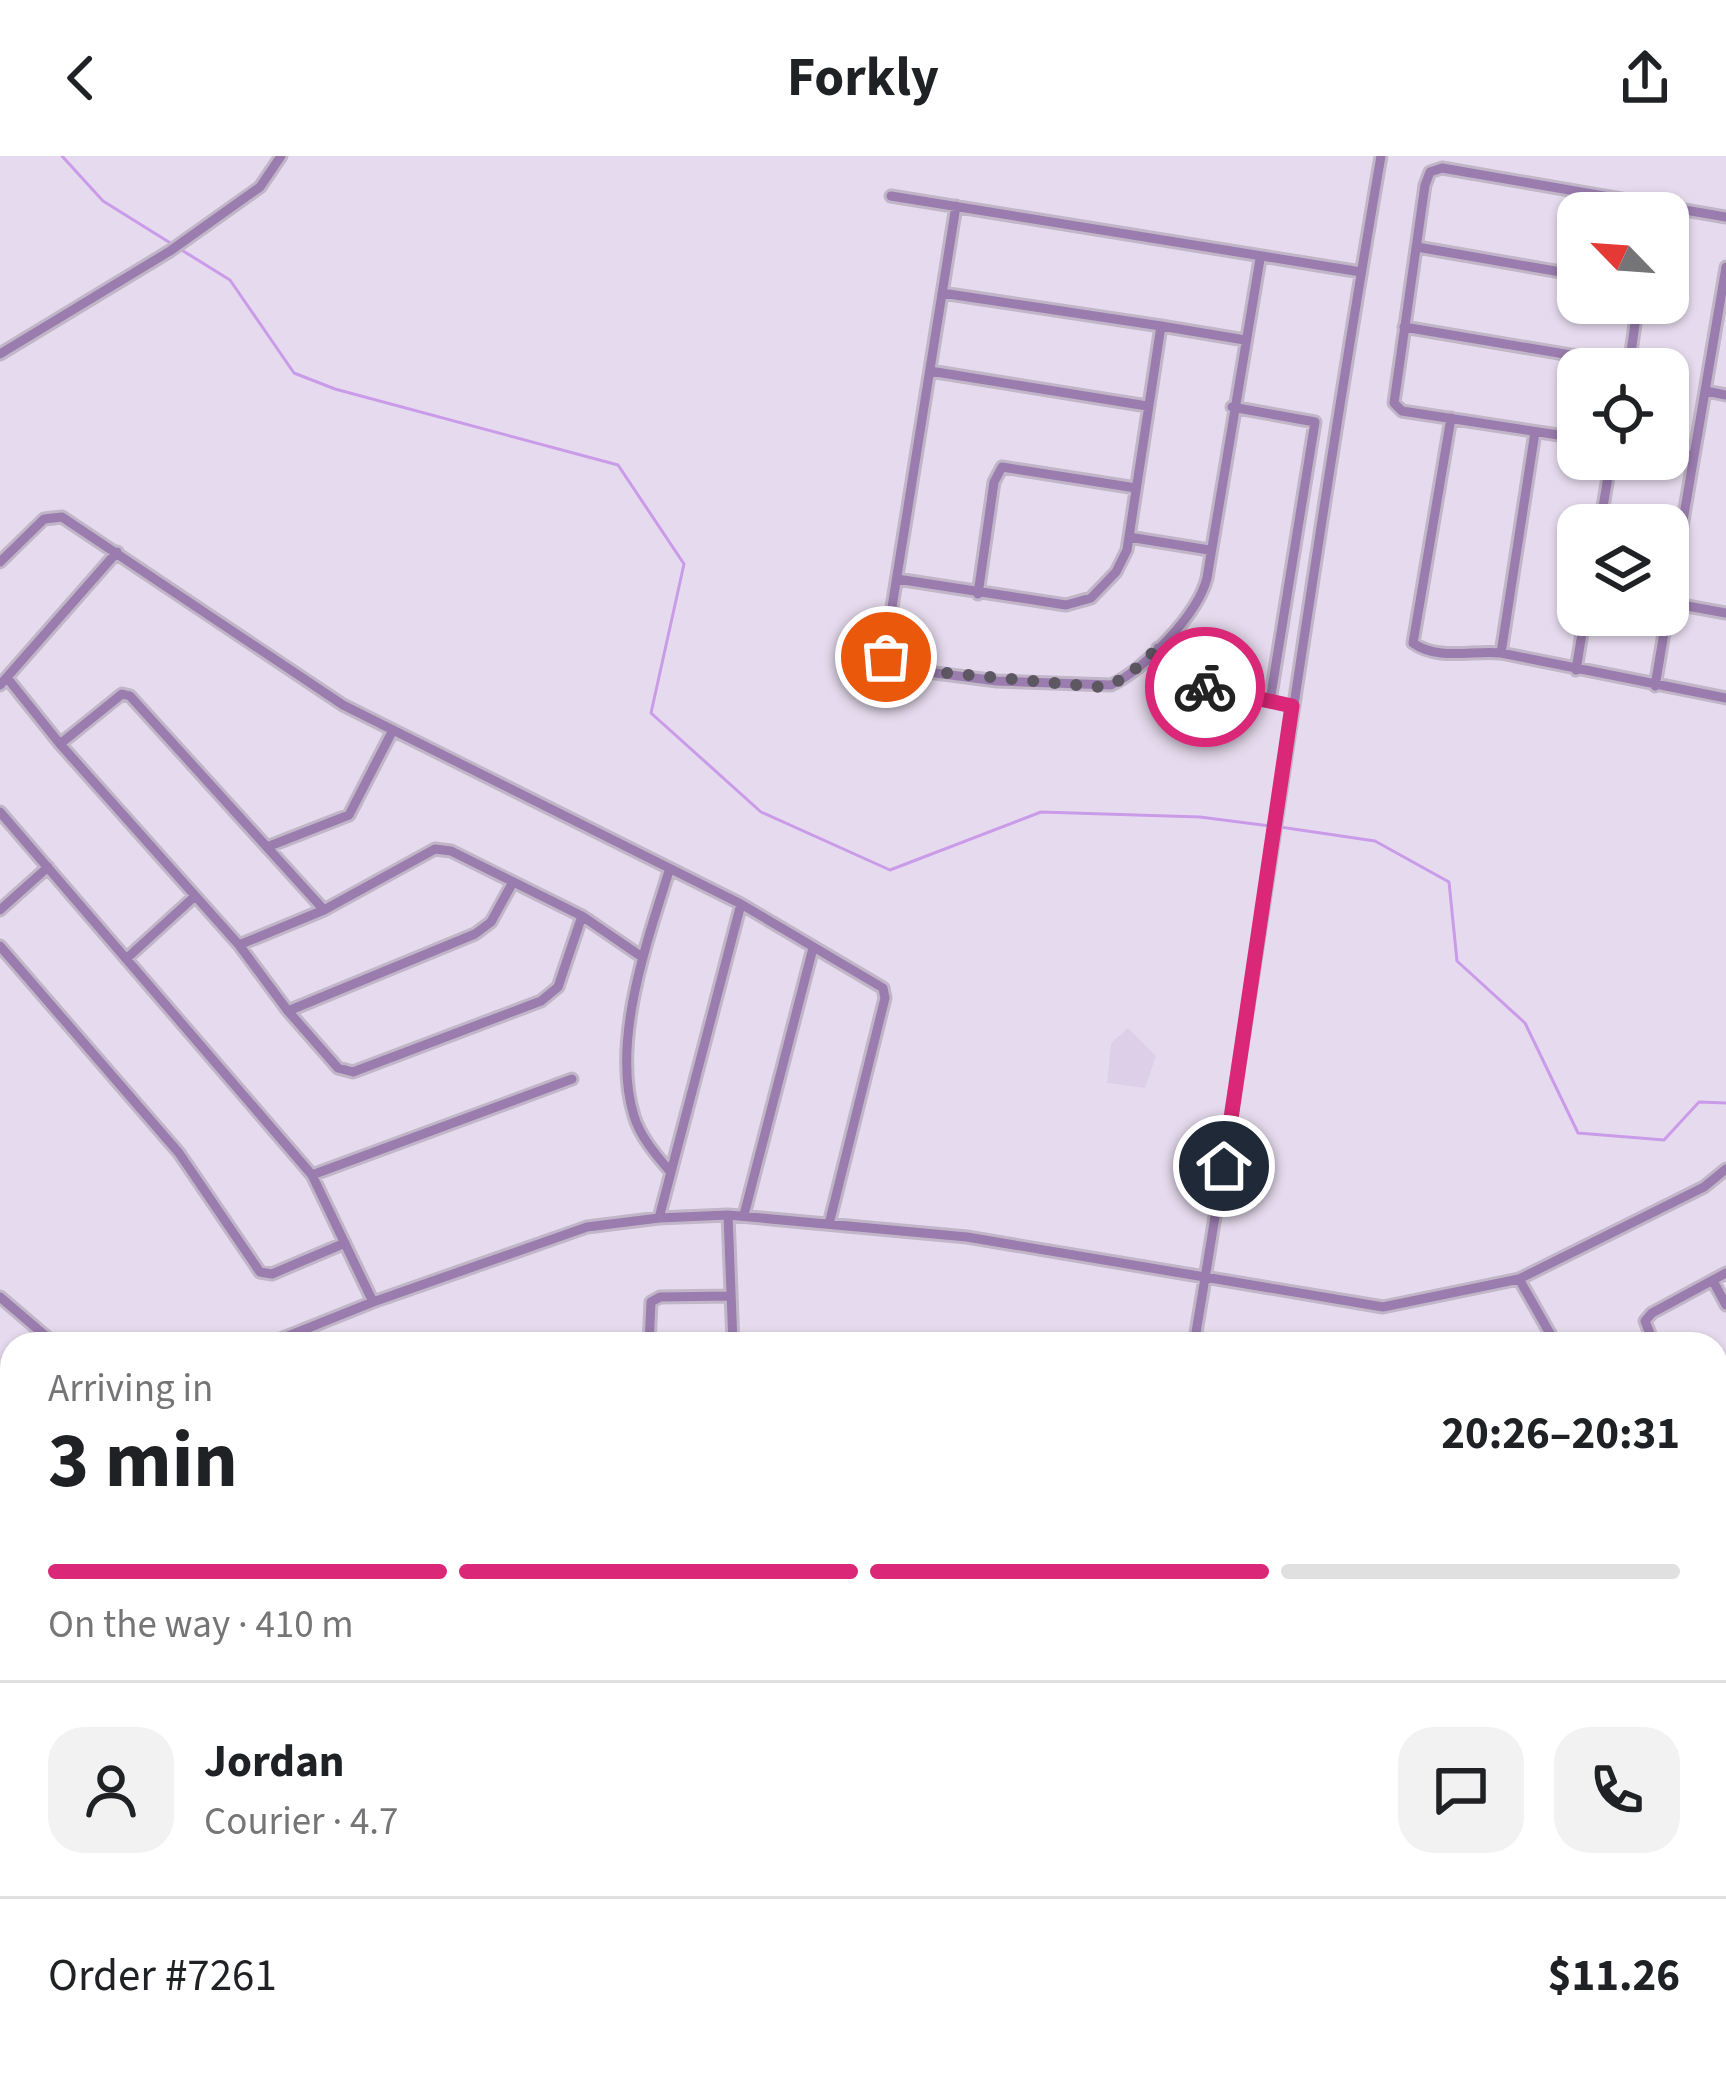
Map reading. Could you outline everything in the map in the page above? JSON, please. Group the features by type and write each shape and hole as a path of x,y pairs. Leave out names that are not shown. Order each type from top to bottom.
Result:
{"street":[{"path":"0,354 170,251 260,187 281,156"},
{"path":"1196,1332 1381,156"},
{"path":"1557,435 1402,411 1394,403 1430,172 1442,168 1566,192"},
{"path":"891,196 1361,272"},
{"path":"956,206 885,651 905,669 1097,687 1124,679 1158,648 1203,594 1260,259"},
{"path":"1689,213 1726,217"},
{"path":"1417,247 1557,271"},
{"path":"1686,504 1726,267"},
{"path":"942,292 1245,340"},
{"path":"1404,327 1618,363 1631,352 1635,324"},
{"path":"897,579 1066,605 1091,598 1116,572 1130,537 1161,326"},
{"path":"930,371 1147,406"},
{"path":"1706,392 1726,395"},
{"path":"1232,407 1315,422 1270,700"},
{"path":"1451,418 1413,644 1454,654 1501,653 1726,698"},
{"path":"1501,653 1534,432"},
{"path":"1689,455 1694,456"},
{"path":"978,594 997,471 1009,466 1136,488"},
{"path":"0,562 52,515 62,517 344,704 741,904 883,988 829,1225"},
{"path":"1130,537 1209,550"},
{"path":"117,552 4,682 239,945 338,1068 353,1072 550,996 558,987 582,916"},
{"path":"1689,606 1726,613"},
{"path":"1576,670 1582,636"},
{"path":"1655,686 1665,636"},
{"path":"1158,648 1210,689 1292,706"},
{"path":"61,745 116,695 130,696 324,910"},
{"path":"267,847 349,815 393,730"},
{"path":"0,812 312,1175 373,1302"},
{"path":"239,945 324,910 435,849 451,850 582,916 643,957"},
{"path":"0,910 48,867"},
{"path":"669,871 643,957 625,1062 634,1116 669,1170"},
{"path":"288,1011 475,934 491,922 513,882"},
{"path":"126,959 194,897"},
{"path":"658,1218 741,904"},
{"path":"0,946 179,1153 260,1272 272,1274 345,1243"},
{"path":"744,1215 813,948"},
{"path":"312,1175 572,1079"},
{"path":"298,1332 586,1228 728,1215 967,1237 1383,1307 1519,1279 1704,1187 1726,1169"},
{"path":"728,1215 732,1332"},
{"path":"1650,1332 1646,1321 1652,1312 1726,1273"},
{"path":"1519,1279 1549,1332"},
{"path":"1713,1281 1726,1305"},
{"path":"650,1332 651,1302 660,1297 731,1296"},
{"path":"0,1297 41,1332"}],"shaded area":[{"path":"1128,1028 1156,1056 1145,1088 1107,1083 1111,1043"}],"waterway":[{"path":"62,156 103,201 172,244"},
{"path":"180,249 230,280 294,373 335,389 618,465 684,564 651,713 761,812 890,870 1041,812 1200,817 1270,826"},
{"path":"1280,827 1375,841 1449,882 1457,961 1525,1023 1578,1133 1664,1140 1699,1102 1726,1103"}],"way so far":[{"path":"886,657 905,669 1097,687 1124,679 1158,648 1205,687"}],"route":[{"path":"1205,687 1292,706 1224,1166"}]}
